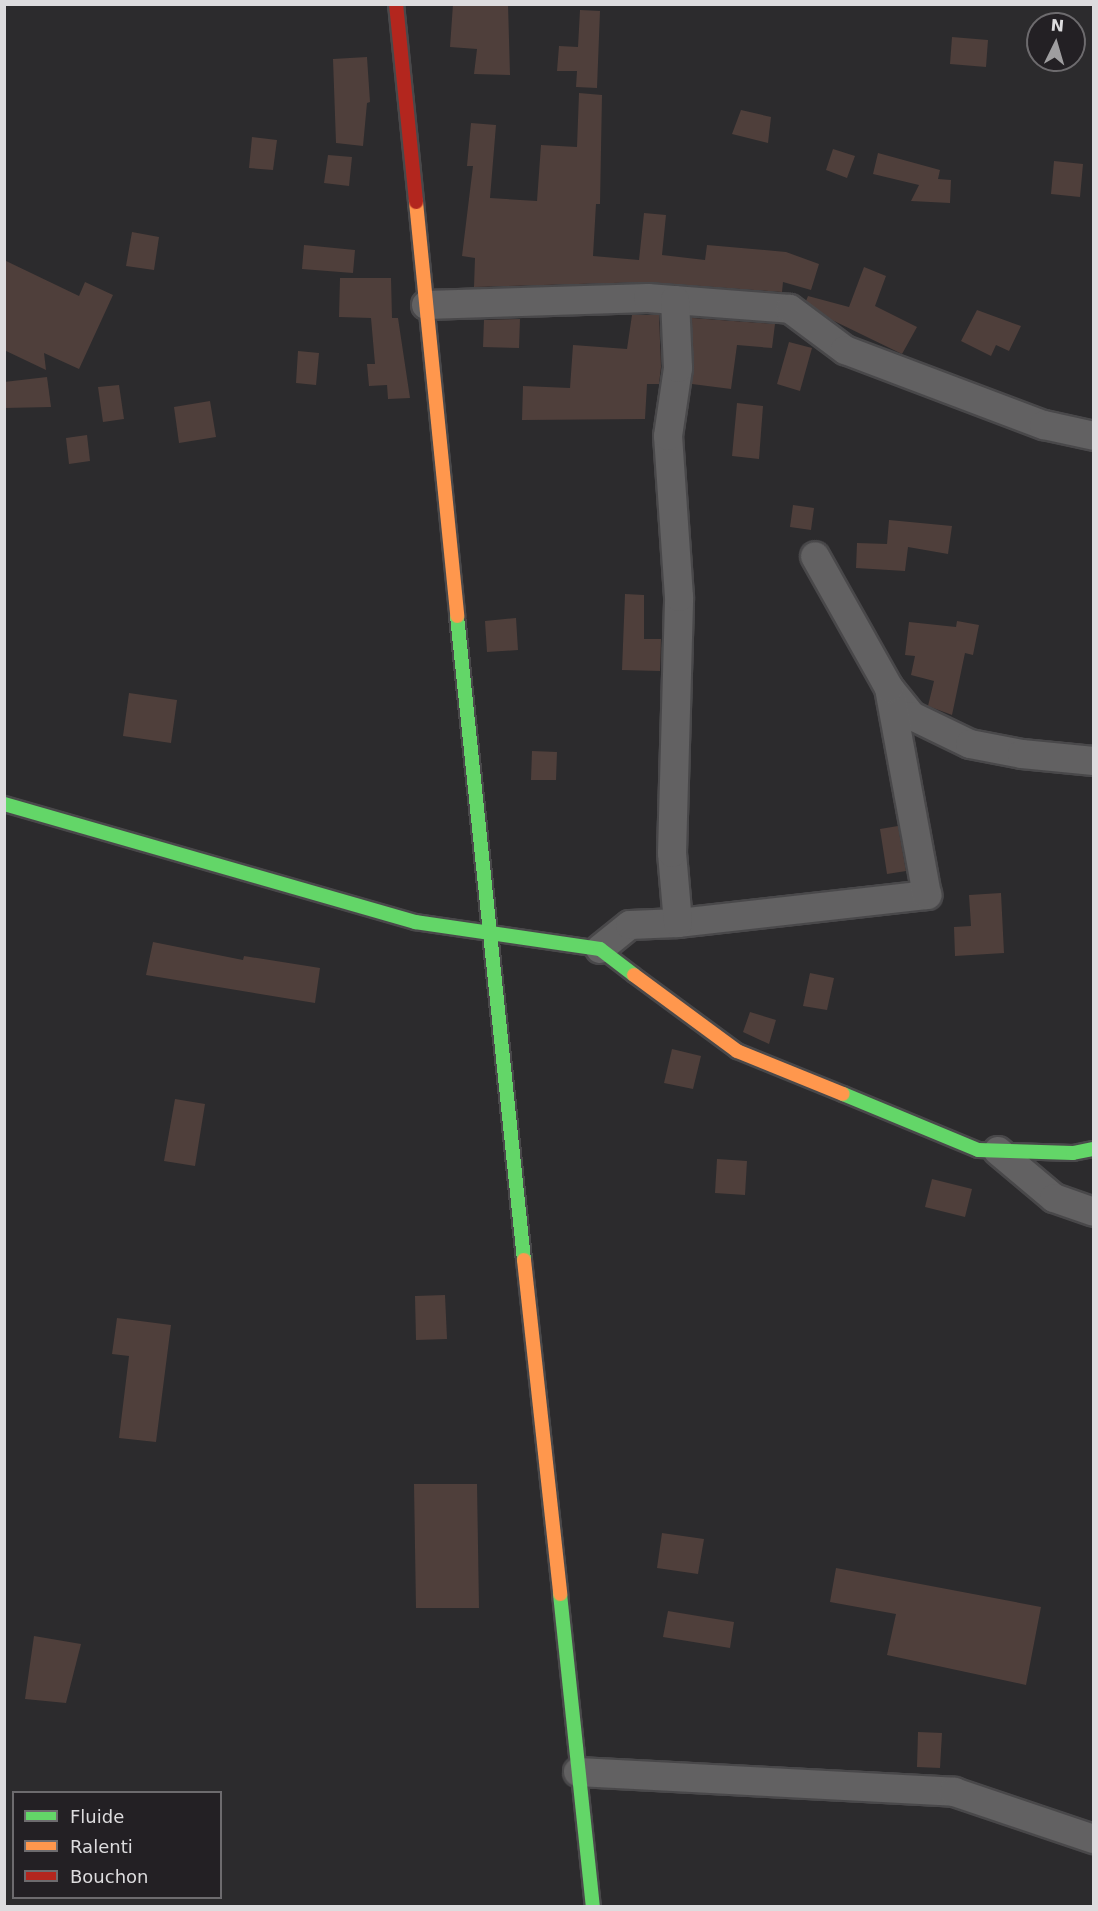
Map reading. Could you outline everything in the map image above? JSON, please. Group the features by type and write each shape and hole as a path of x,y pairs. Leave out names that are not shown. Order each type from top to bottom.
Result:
{"main road":[{"path":"396,4 489,934 592,1906"},
{"path":"4,804 415,922 600,949 737,1051 978,1150 1073,1153 1094,1149"}],"street":[{"path":"426,305 675,300 790,309 844,350 1044,425 1094,436"},
{"path":"675,300 678,368 668,436 679,597 672,853 678,923"},
{"path":"815,556 889,688 912,716 970,744 1094,761"},
{"path":"600,949 630,925 678,923 927,895 889,688"},
{"path":"998,1151 1054,1197 1094,1212"},
{"path":"578,1772 954,1792 1094,1839"}],"building":[{"path":"453,4 508,4 510,75 474,74 477,49 450,47"},
{"path":"580,10 600,11 597,88 576,87 577,71 557,71 559,46 578,47"},
{"path":"952,37 988,40 986,67 950,64"},
{"path":"367,57 370,102 367,103 363,146 336,143 333,59"},
{"path":"579,93 602,95 600,204 596,204 593,256 639,260 644,213 666,215 662,255 705,260 707,245 786,252 819,264 811,290 783,282 782,292 648,282 474,287 475,258 462,256 473,166 467,166 471,123 496,125 490,198 537,201 541,145 577,147"},
{"path":"741,110 771,117 768,143 732,134"},
{"path":"252,137 277,140 273,170 249,168"},
{"path":"833,149 855,156 847,178 826,170"},
{"path":"878,153 940,170 938,179 951,180 950,203 911,201 919,185 873,174"},
{"path":"328,155 352,157 349,186 324,183"},
{"path":"1054,161 1083,164 1080,197 1051,194"},
{"path":"132,232 159,237 154,270 126,266"},
{"path":"304,245 355,250 353,273 302,269"},
{"path":"4,260 79,296 85,282 113,295 79,369 44,353 46,370 4,350"},
{"path":"864,267 886,276 875,306 917,327 902,354 832,320 806,301 808,296 849,307"},
{"path":"340,278 391,278 392,318 398,318 410,398 388,399 387,385 369,386 367,364 375,364 371,318 339,317"},
{"path":"977,310 1021,326 1009,351 996,345 991,356 961,341"},
{"path":"632,315 659,315 661,367 659,384 647,384 645,419 522,420 523,386 570,388 573,345 627,349"},
{"path":"692,318 775,324 772,348 737,345 731,389 692,384"},
{"path":"520,319 519,348 483,347 484,320"},
{"path":"789,342 812,348 800,391 777,384"},
{"path":"298,351 319,353 316,385 296,383"},
{"path":"47,377 51,407 4,408 4,382"},
{"path":"119,385 124,419 103,422 98,387"},
{"path":"210,401 216,437 179,443 174,407"},
{"path":"737,403 763,406 759,459 732,456"},
{"path":"87,435 90,461 69,464 66,438"},
{"path":"793,505 814,508 811,530 790,527"},
{"path":"889,520 952,526 948,554 908,547 905,571 856,568 857,543 887,544"},
{"path":"625,594 644,595 644,639 661,639 660,671 622,670"},
{"path":"516,618 518,650 487,652 485,621"},
{"path":"957,621 979,625 973,655 965,653 952,715 928,706 934,681 911,675 915,656 905,655 909,622 956,627"},
{"path":"129,693 177,700 171,743 123,736"},
{"path":"532,751 557,752 556,780 531,780"},
{"path":"898,826 906,871 887,874 880,829"},
{"path":"1001,893 1004,953 955,956 954,927 971,926 969,895"},
{"path":"153,942 243,960 244,956 320,968 315,1003 146,975"},
{"path":"810,973 834,978 827,1010 803,1006"},
{"path":"750,1012 776,1020 769,1044 743,1032"},
{"path":"672,1049 701,1056 693,1089 664,1083"},
{"path":"175,1099 205,1104 195,1166 164,1161"},
{"path":"717,1159 747,1161 745,1195 715,1193"},
{"path":"932,1179 972,1189 965,1217 925,1207"},
{"path":"445,1295 447,1339 416,1340 415,1296"},
{"path":"117,1318 171,1325 156,1442 119,1438 129,1356 112,1354"},
{"path":"414,1484 477,1484 479,1608 416,1608"},
{"path":"662,1533 704,1539 698,1574 657,1568"},
{"path":"836,1568 1041,1607 1026,1685 887,1655 896,1614 830,1602"},
{"path":"668,1611 734,1622 730,1648 663,1637"},
{"path":"34,1636 81,1644 66,1703 25,1699"},
{"path":"918,1732 942,1733 940,1768 917,1767"}],"traffic: fast":[{"path":"457,616 524,1260"},
{"path":"4,804 415,922 600,949 634,975"},
{"path":"843,1094 978,1150 1073,1153 1094,1149"},
{"path":"560,1594 593,1906"}],"traffic: slow":[{"path":"416,202 457,616"},
{"path":"634,975 737,1051 843,1094"},
{"path":"524,1260 560,1594"}],"traffic: jam":[{"path":"396,4 416,202"}]}
